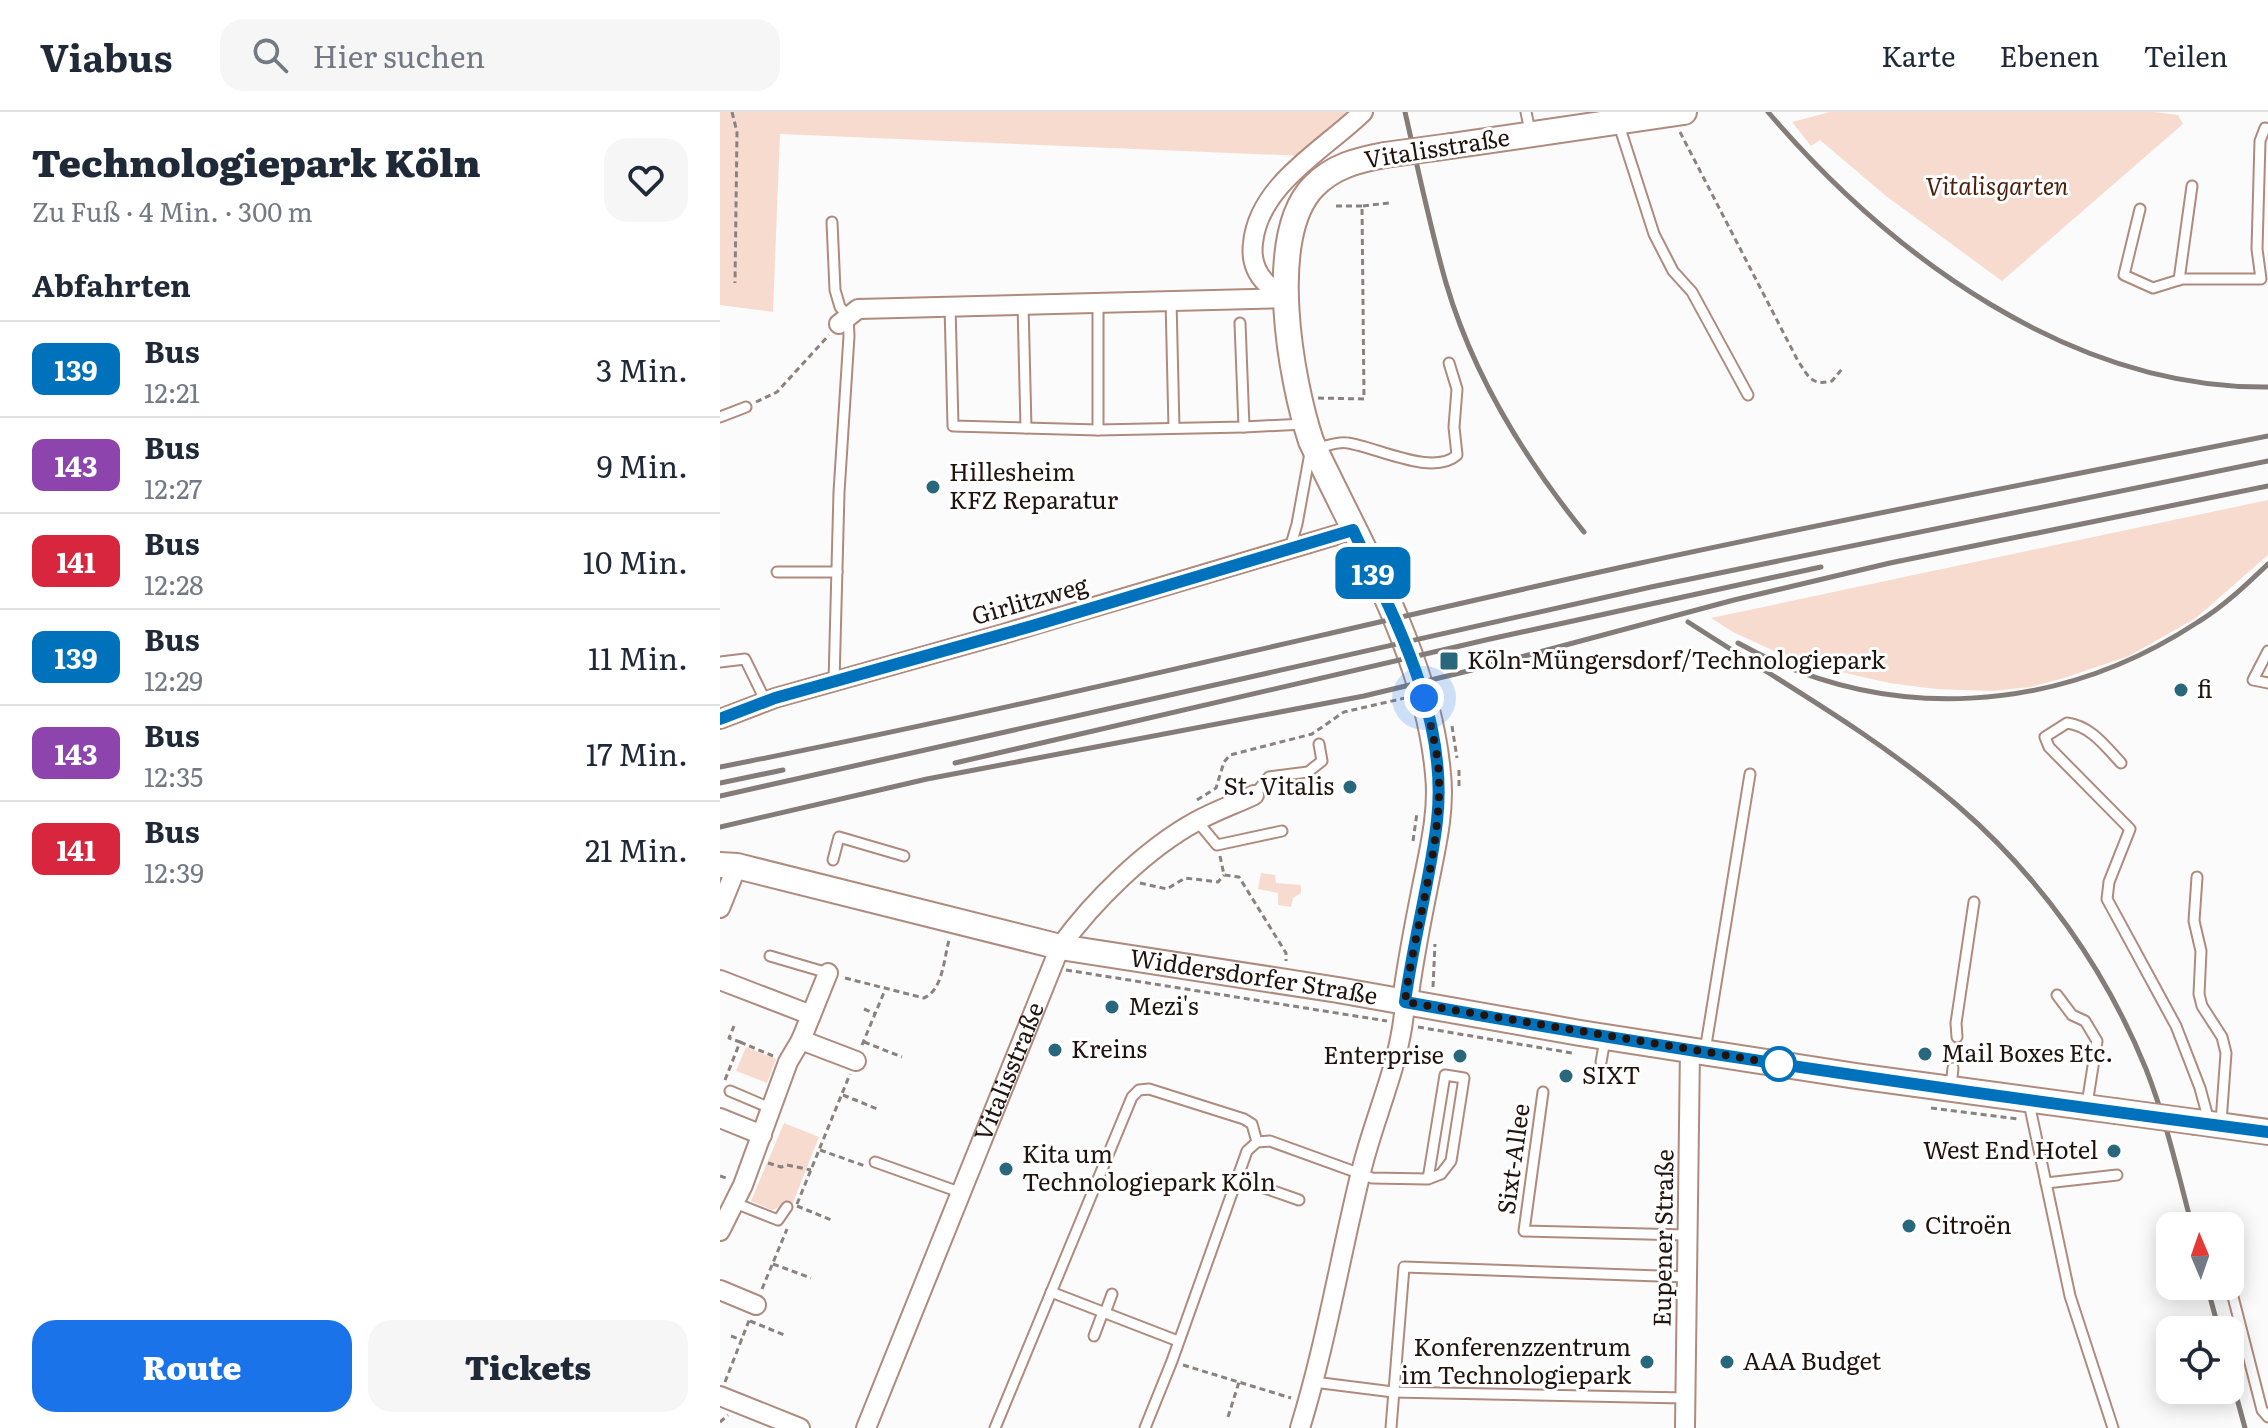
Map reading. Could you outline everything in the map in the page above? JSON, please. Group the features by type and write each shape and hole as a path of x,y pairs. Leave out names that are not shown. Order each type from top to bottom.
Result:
{"main road":[{"name":"Vitalisstraße","path":"1405,1002 1437,819 1439,775 1429,718 1403,636 1310,438 1298,398 1292,367 1287,298 1289,241 1295,215 1314,186 1336,169 1362,159 1451,146 1528,123 1618,122 1678,113"},
{"name":"Widdersdorfer Straße","path":"728,865 827,880 1057,958 1405,1002 1697,1050 1952,1079 2029,1100 2268,1132"}],"street":[{"path":"1287,298 1266,283 1256,270 1252,255 1259,218 1267,201 1292,174 1363,112"},
{"path":"844,320 858,309 1287,298"},
{"name":"Girlitzweg","path":"720,719 766,702 1353,530"},
{"name":"Vitalisstraße","path":"866,1428 1057,958 1090,910 1141,861 1202,818 1254,795"},
{"path":"720,908 728,865"},
{"path":"720,1229 727,1212 735,1203 788,1062 801,1040 828,973"},
{"path":"720,980 811,1015"},
{"path":"1300,1428 1314,1382 1360,1173 1402,1042 1405,1002"},
{"path":"801,1040 856,1061"},
{"name":"Eupener Straße","path":"1685,1428 1687,1235 1697,1050"},
{"path":"720,1118 762,1135"},
{"path":"720,1290 752,1313"},
{"path":"720,1394 800,1428"}],"lane":[{"path":"1618,122 1654,234 1673,271 1692,292 1748,395"},
{"path":"2140,209 2124,275 2153,288 2179,280 2264,278 2257,249 2260,141 2267,128"},
{"path":"2179,280 2192,186"},
{"path":"832,222 835,290 844,320 834,682"},
{"path":"1171,300 1174,428"},
{"path":"1098,302 1098,430"},
{"path":"1023,304 1026,428"},
{"path":"950,305 953,426 1098,430 1244,427 1344,442 1401,459 1430,462 1451,460 1457,455 1454,427 1457,389 1449,363"},
{"path":"1240,323 1244,427"},
{"path":"720,417 746,407"},
{"name":"Vitalisstraße","path":"1289,550 1301,505 1310,438"},
{"path":"777,572 837,572"},
{"path":"2268,651 2253,680 2268,683"},
{"path":"720,662 745,659 766,702"},
{"path":"2121,763 2082,726 2067,723 2045,737 2049,747 2130,829 2109,882 2107,899 2176,1026 2200,1088 2209,1124"},
{"path":"1254,795 1269,777 1308,772 1322,761 1319,744"},
{"path":"1697,1050 1750,774"},
{"path":"1202,818 1217,845 1282,831"},
{"path":"833,860 839,837 904,856"},
{"path":"2197,877 2194,921 2201,951 2199,994 2202,1006 2222,1037 2226,1053 2209,1124"},
{"path":"1957,1037 1956,1023 1974,902"},
{"path":"770,956 828,973"},
{"path":"2057,995 2072,1015 2085,1021 2097,1041 2087,1107"},
{"path":"1601,1062 1606,1036"},
{"path":"1145,1428 1172,1361 1236,1178 1247,1151 1257,1142 1270,1141 1372,1178 1428,1179 1441,1174 1451,1161 1464,1078 1445,1075 1428,1179"},
{"path":"726,1089 770,1108"},
{"path":"995,1428 1132,1097 1139,1090 1149,1089 1244,1119 1252,1124 1257,1142"},
{"name":"Sixt-Allee","path":"1543,1092 1524,1231 1687,1235"},
{"path":"2029,1100 2070,1296 2113,1428"},
{"path":"875,1162 963,1193"},
{"path":"2046,1183 2117,1175"},
{"path":"1236,1178 1299,1200"},
{"path":"735,1203 778,1220 787,1207"},
{"path":"1391,1428 1404,1267 1688,1277"},
{"path":"1051,1292 1178,1341"},
{"path":"1094,1336 1112,1294"},
{"path":"2234,1300 2262,1410 2268,1417"},
{"path":"1314,1382 1393,1392 1685,1398"}],"path":[{"path":"732,112 737,132 735,283"},
{"path":"1678,113 1733,239 1798,361 1812,381 1820,384 1832,381 1842,369"},
{"path":"1336,206 1389,203"},
{"path":"1298,398 1364,399 1362,206"},
{"path":"1404,689 1410,709"},
{"path":"1202,818 1196,802 1216,788 1224,762 1230,755 1312,734 1344,712 1407,698"},
{"path":"1411,855 1417,810"},
{"path":"1217,845 1224,875"},
{"path":"1122,879 1167,889 1185,878 1218,882 1224,875"},
{"path":"1224,875 1239,877 1286,953 1285,969"},
{"path":"828,973 924,998 934,992 955,922"},
{"path":"1057,958 1348,1015"},
{"path":"834,1221 796,1206 885,990"},
{"path":"864,1009 876,1014"},
{"path":"734,1026 729,1038 788,1062"},
{"path":"726,1089 740,1042"},
{"path":"864,1042 902,1057"},
{"path":"842,1094 880,1110"},
{"path":"819,1150 869,1167 875,1162"},
{"path":"754,1157 781,1167 787,1165 811,1170"},
{"path":"720,1394 790,1220"},
{"path":"773,1264 811,1278"},
{"path":"752,1313 787,1336"},
{"path":"731,1336 742,1340"},
{"path":"1172,1361 1308,1404"},
{"path":"1228,1417 1239,1382"}],"green space":[{"path":"720,112 1352,112 1304,156 780,134 773,312 720,305"},
{"name":"Vitalisgarten","path":"1830,112 2154,112 2178,115 2183,124 2002,281 1886,196 1820,140 1811,146 1792,122"},
{"path":"2268,500 2268,555 2196,618 2129,656 2030,687 1993,691 1889,683 1798,662 1733,632 1711,618"},
{"path":"1261,873 1275,875 1276,883 1301,885 1301,893 1293,898 1291,907 1278,905 1278,893 1258,889"},
{"path":"746,1047 776,1059 767,1083 736,1071"},
{"path":"784,1123 819,1137 792,1205 783,1201 780,1207 772,1210 751,1201"}],"railway":[{"path":"1405,112 1440,262 1471,350 1521,445 1584,532"},
{"path":"1768,112 1870,216 1928,263 1990,304 2056,339 2124,365 2195,382 2268,387"},
{"path":"720,767 1064,694 1715,547 2268,436"},
{"path":"720,796 1651,587 2268,461"},
{"path":"720,827 927,779 1364,696 1890,563 2268,486"},
{"path":"1738,643 1795,670 1853,688 1912,697 1971,698 2030,691 2088,676 2144,653 2208,616 2268,564"},
{"path":"955,763 1490,639 1821,567"},
{"path":"1688,622 1826,710 1927,780 1988,834 2043,894 2090,960 2130,1032 2160,1108 2188,1212"},
{"path":"720,783 783,770"},
{"path":"2211,1300 2215,1316"},
{"path":"2238,1404 2245,1428"}],"bus line":[{"name":"139","path":"720,719 775,698 1032,626 1353,530 1403,636 1416,671 1429,718 1439,775 1434,840 1405,1002 1844,1075 2268,1132"}],"place":[{"name":"Hillesheim KFZ Reparatur","path":"933,487"},
{"name":"Köln-Müngersdorf/Technologiepark","path":"1449,661"},
{"name":"fi","path":"2181,690"},
{"name":"St. Vitalis","path":"1350,787"},
{"name":"Mezi's","path":"1112,1007"},
{"name":"Kreins","path":"1055,1050"},
{"name":"Mail Boxes Etc.","path":"1925,1054"},
{"name":"Enterprise","path":"1460,1056"},
{"name":"SIXT","path":"1566,1076"},
{"name":"West End Hotel","path":"2114,1151"},
{"name":"Kita um Technologiepark Köln","path":"1006,1169"},
{"name":"Citroën","path":"1909,1226"},
{"name":"Konferenzzentrum im Technologiepark","path":"1647,1362"},
{"name":"AAA Budget","path":"1727,1362"}],"route":[{"path":"1424,698 1439,775 1437,819 1405,1002 1779,1064"}]}
